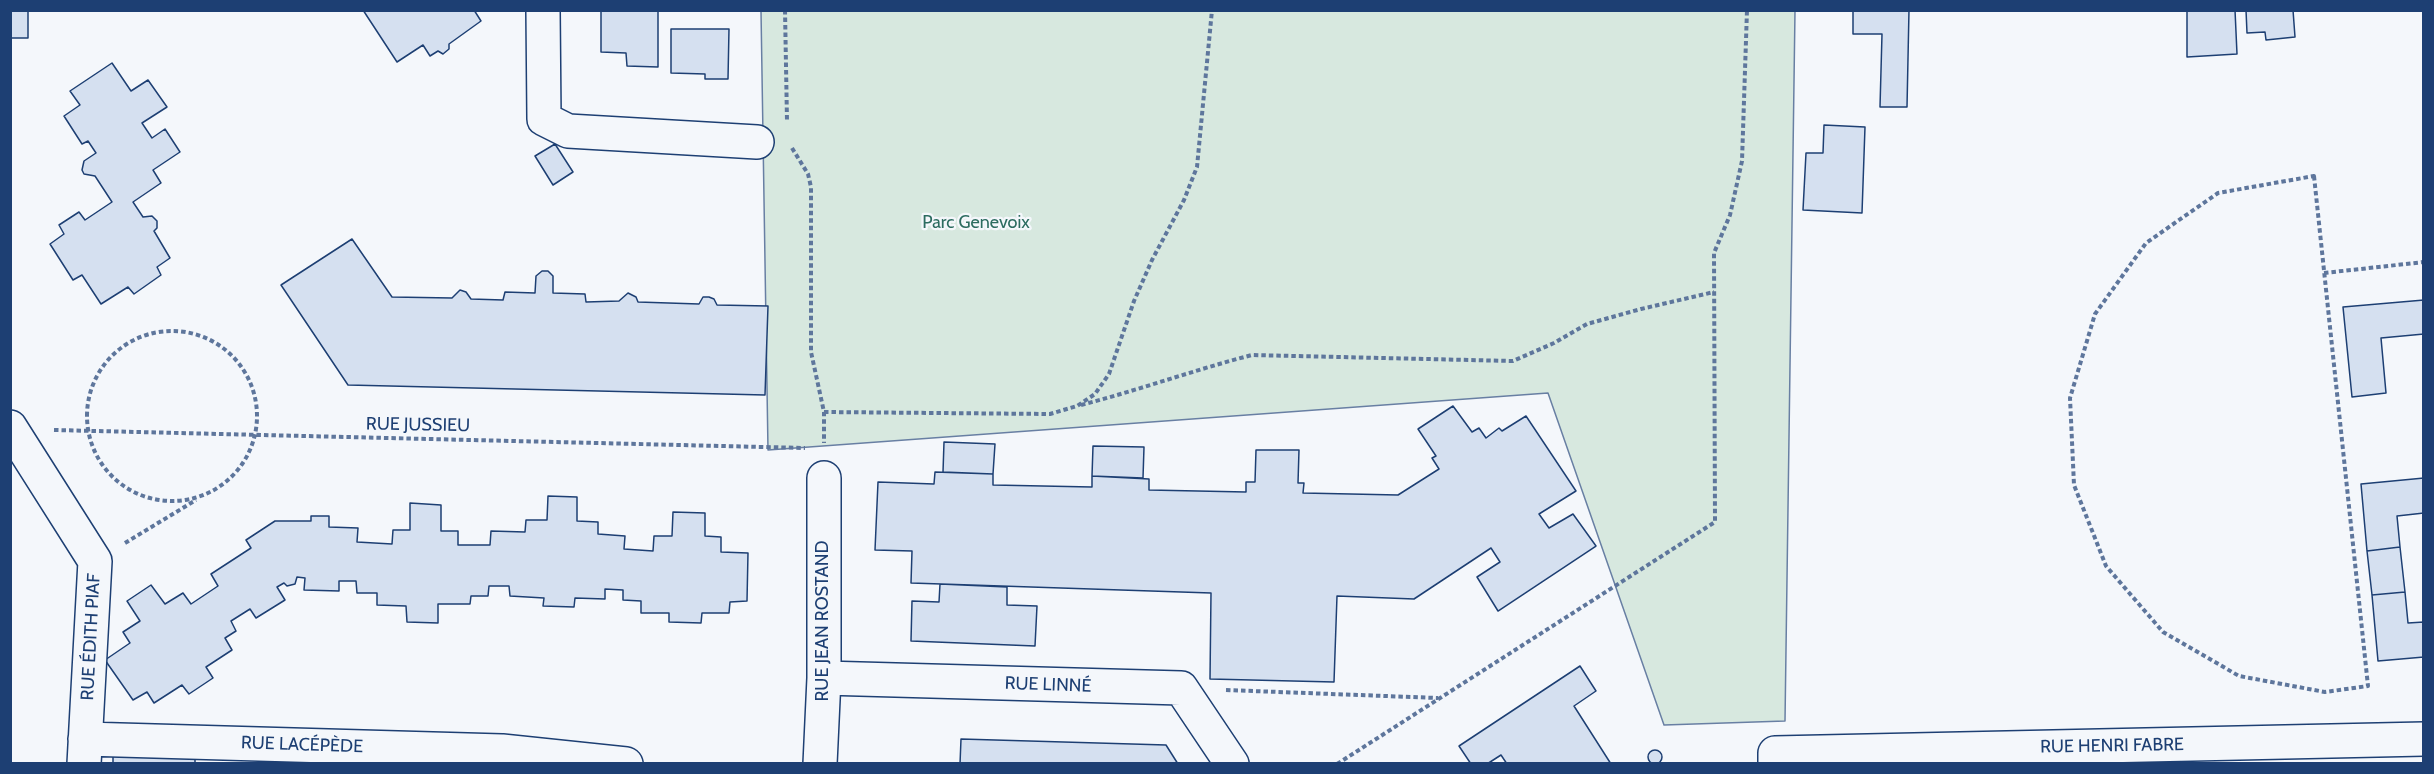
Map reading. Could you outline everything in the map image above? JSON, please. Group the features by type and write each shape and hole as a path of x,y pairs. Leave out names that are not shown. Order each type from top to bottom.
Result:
{"street":[{"path":"543,10 544,119 567,131 772,142"},
{"name":"RUE ÉDITH PIAF","path":"11,429 95,561 85,751"},
{"name":"RUE JEAN ROSTAND","path":"820,764 824,678 824,463"},
{"name":"RUE LINNÉ","path":"824,678 1181,688"},
{"path":"1181,688 1232,764"},
{"name":"RUE HENRI FABRE","path":"1775,764 1775,753 2424,739"},
{"name":"RUE LACÉPÈDE","path":"85,751 502,751 626,764"}],"path":[{"path":"785,10 787,129"},
{"path":"1077,406 1095,394 1108,374 1134,301 1152,260 1184,200 1197,167 1212,10"},
{"path":"1338,764 1715,522 1714,253 1730,215 1742,161 1747,10"},
{"path":"772,142 805,169 811,187 811,352 824,412 824,463"},
{"path":"2314,176 2324,273 2368,686 2325,692 2239,676 2163,632 2106,566 2074,485 2070,398 2095,314 2146,243 2218,193 2314,176"},
{"path":"2324,273 2424,262"},
{"path":"824,412 1050,414 1252,355 1513,361 1554,344 1587,324 1714,292"},
{"path":"95,561 225,484 245,462 257,435 258,407 251,380 236,358 214,340 188,331 161,330 134,339 112,355 95,377 87,404 88,431 98,458 116,481 141,496 170,502 199,498"},
{"name":"RUE JUSSIEU","path":"11,429 257,435 824,463"},
{"path":"1181,688 1438,698"}],"green space":[{"name":"Parc Genevoix","path":"761,11 1795,11 1785,721 1664,725 1548,393 768,450"}],"building":[{"path":"10,10 28,10 28,38 10,38"},
{"path":"363,10 474,10 481,21 449,44 449,49 443,54 438,51 430,56 423,45 397,62"},
{"path":"601,10 658,10 658,67 627,66 626,53 601,52"},
{"path":"1853,10 1909,10 1907,107 1880,107 1882,34 1853,34"},
{"path":"2187,10 2235,10 2237,54 2187,57"},
{"path":"2246,10 2293,10 2295,37 2266,40 2265,32 2247,33"},
{"path":"671,29 729,29 728,79 705,79 705,74 671,73"},
{"path":"112,63 131,91 148,80 167,107 142,123 152,138 165,129 180,152 153,170 161,183 133,202 143,217 152,216 157,221 157,228 154,231 170,258 157,267 161,275 134,294 128,287 101,304 82,275 73,280 50,244 64,234 59,225 79,212 85,220 112,202 95,176 84,174 82,170 84,161 96,153 88,141 82,144 64,116 80,105 70,91"},
{"path":"1824,125 1865,127 1862,213 1803,210 1806,153 1823,153"},
{"path":"555,144 573,172 553,185 535,156"},
{"path":"352,239 392,297 452,298 460,290 466,292 471,299 503,300 505,292 535,293 536,276 542,271 548,271 553,276 553,293 585,294 586,302 619,301 628,293 636,297 638,302 699,304 703,297 709,297 714,299 717,305 768,306 765,395 348,385 281,285"},
{"path":"2424,300 2424,334 2381,338 2386,393 2352,397 2343,307"},
{"path":"1453,406 1472,432 1479,428 1486,438 1499,428 1502,431 1526,416 1576,491 1539,514 1549,528 1573,514 1596,546 1498,611 1477,577 1500,562 1491,548 1414,599 1337,596 1334,682 1210,679 1211,593 911,583 912,551 875,550 878,482 934,484 935,472 993,474 993,485 1092,487 1092,476 1149,479 1149,490 1246,492 1246,482 1255,482 1256,450 1299,450 1298,483 1304,483 1303,493 1398,495 1439,469 1432,458 1436,456 1418,429"},
{"path":"944,442 995,444 993,474 943,472"},
{"path":"1093,446 1144,447 1143,478 1092,476"},
{"path":"2424,478 2424,513 2397,516 2400,547 2367,551 2361,484"},
{"path":"548,496 577,497 577,521 598,522 598,534 625,536 624,549 653,551 654,536 672,536 673,512 705,513 705,536 721,537 721,552 748,553 747,601 730,602 729,613 702,613 701,623 669,622 669,613 641,613 641,601 623,600 623,590 605,589 605,599 575,598 574,607 543,606 544,598 510,596 509,586 489,586 488,596 471,596 470,604 438,604 438,623 407,622 406,606 377,605 377,593 357,593 356,581 339,581 339,591 304,590 305,578 297,577 295,584 287,586 284,583 277,587 285,600 256,618 250,609 231,621 236,631 225,638 232,650 206,667 213,678 189,694 182,685 154,703 147,692 133,700 105,660 130,643 123,632 140,621 127,601 151,585 165,604 183,593 191,604 218,586 211,574 251,548 246,540 275,521 311,521 311,516 329,516 329,527 358,528 357,542 392,544 393,530 410,530 410,503 441,505 441,531 458,531 458,545 490,545 491,531 525,532 526,520 547,520"},
{"path":"2400,547 2405,592 2372,595 2367,551"},
{"path":"940,584 1007,587 1007,605 1037,606 1035,646 911,641 912,601 939,602"},
{"path":"2405,592 2408,623 2424,622 2424,657 2378,661 2372,595"},
{"path":"1580,666 1596,691 1574,706 1611,764 1507,764 1501,755 1487,764 1471,764 1459,746"},
{"path":"961,739 1166,745 1178,764 960,764"},
{"path":"1655,750 1660,752 1662,757 1660,762 1655,764 1650,762 1648,757 1650,752"},
{"path":"113,756 195,757 195,764 113,764"}]}
